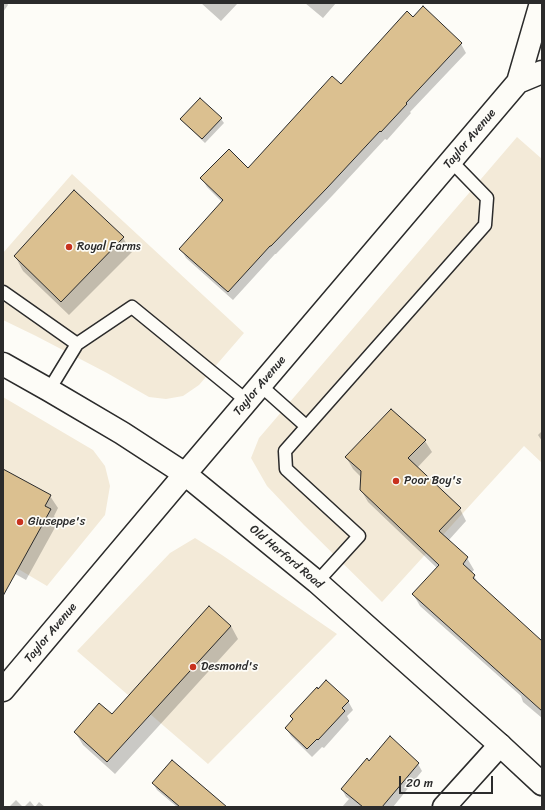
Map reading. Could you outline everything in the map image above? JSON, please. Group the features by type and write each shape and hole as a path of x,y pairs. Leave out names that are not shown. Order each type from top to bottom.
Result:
{"main road":[{"name":"Taylor Avenue","path":"3,690 518,82 541,3"},
{"name":"Taylor Avenue","path":"518,82 542,72"},
{"name":"Old Harford Road","path":"3,364 122,434 185,474 317,582 542,784"},
{"path":"444,807 500,745"}],"lane":[{"path":"317,582 359,536 286,469 285,451 485,225 487,198 451,160"},
{"path":"3,292 77,344"},
{"path":"49,390 77,344 132,307 254,393 306,426"}],"shaded area":[{"path":"517,137 542,159 542,463 524,446 382,602 267,486 251,458 259,438"},
{"path":"72,174 244,333 199,385 183,396 166,399 149,397 107,373 3,320 3,253"},
{"path":"3,397 93,450 105,466 110,486 105,515 47,586 3,560"},
{"path":"195,538 337,634 208,764 77,651 170,553"}],"building":[{"path":"423,6 462,43 381,132 380,131 270,246 228,292 179,249 223,200 200,178 229,149 248,168 332,76 341,84 407,11 413,17"},
{"path":"200,98 222,118 202,139 180,119"},
{"name":"Royal Farms","path":"74,190 124,237 61,302 14,256"},
{"path":"391,409 426,440 408,458 461,508 439,531 468,557 463,564 475,575 473,578 542,641 542,711 412,594 439,565 360,490 361,471 345,457"},
{"name":"Giuseppe's","path":"3,469 51,495 45,506 51,509 3,596"},
{"path":"209,606 231,626 107,762 74,732 99,703 112,714"},
{"path":"326,680 349,701 342,708 345,711 318,740 317,739 307,749 285,728 293,719 290,716 317,687 318,689"},
{"path":"390,736 419,763 382,807 363,807 341,789 367,758 369,761"},
{"path":"172,760 227,807 180,807 152,783"}],"place":[{"name":"Royal Farms","path":"69,247"},
{"name":"Poor Boy's","path":"396,481"},
{"name":"Giuseppe's","path":"20,522"},
{"name":"Desmond's","path":"193,667"}]}
